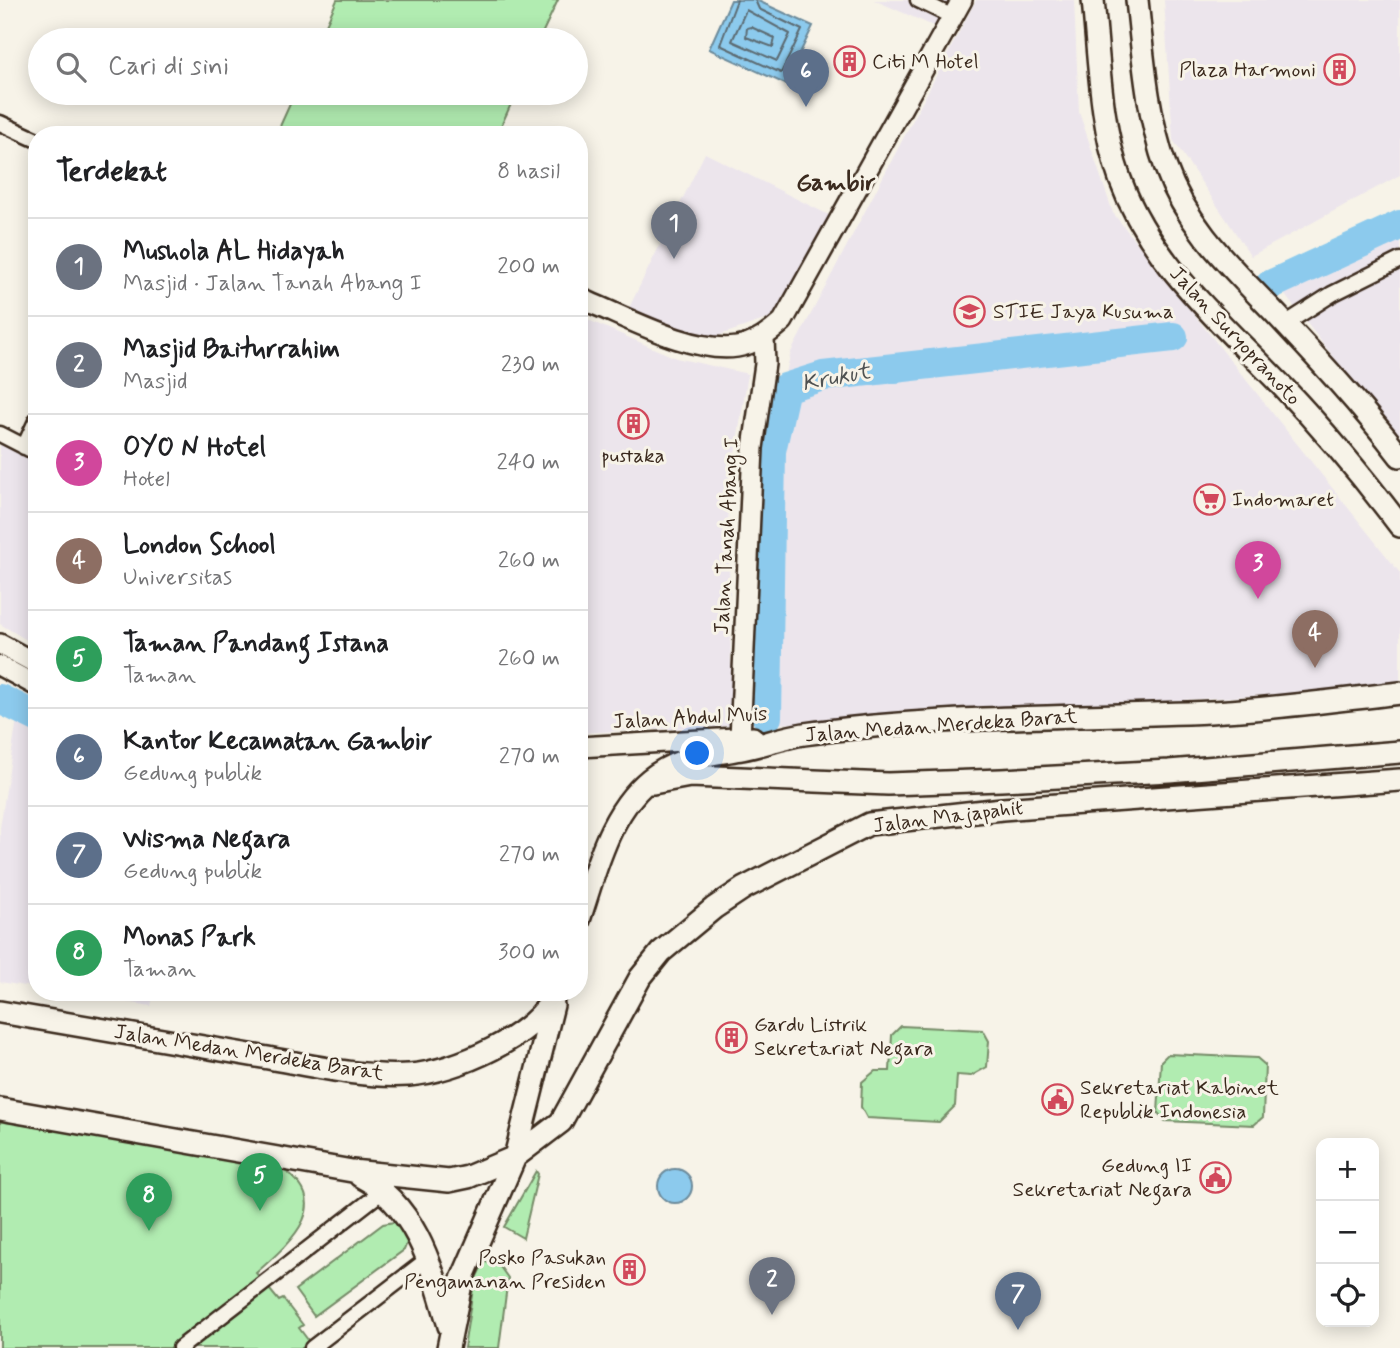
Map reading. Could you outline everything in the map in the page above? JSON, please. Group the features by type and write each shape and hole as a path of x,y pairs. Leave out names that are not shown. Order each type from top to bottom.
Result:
{"main road":[{"name":"Jalan Suryopranoto","path":"1093,0 1105,102 1119,177 1158,251 1198,300 1340,448 1400,526"},
{"name":"Jalan Suryopranoto","path":"1137,0 1153,119 1167,169 1191,219 1246,283 1366,411 1400,456"},
{"name":"Jalan Medan Merdeka Barat","path":"588,896 619,814 641,787 672,765 706,752 743,748 804,734 1056,715 1215,711 1400,693"},
{"path":"641,787 690,776 888,784 1000,780 1169,771 1400,751"},
{"name":"Jalan Majapahit","path":"515,1157 561,1122 640,978 661,952 714,908 744,888 869,824 1002,809 1400,780"},
{"name":"Jalan Medan Merdeka Barat","path":"0,1012 323,1068 391,1076 428,1072 468,1059 498,1045 535,1023 551,1001"},
{"name":"Jalan Majapahit","path":"449,1339 462,1279 515,1157 554,1001"},
{"path":"0,1109 352,1171 449,1181 484,1172 515,1157"},
{"path":"352,1171 384,1189 413,1224 429,1258 449,1339"}],"street":[{"path":"588,302 673,337 711,347 738,347 764,338 783,321 958,8 918,0"},
{"path":"0,123 28,135"},
{"path":"1279,317 1400,260"},
{"name":"Jalan Tanah Abang I","path":"740,738 753,448 765,364 764,338"},
{"path":"0,434 28,449"},
{"path":"0,644 28,658"},
{"path":"0,666 28,681"},
{"name":"Jalan Abdul Muis","path":"588,746 804,734"},
{"path":"180,1348 384,1189"},
{"path":"312,1348 429,1258"}],"shaded area":[{"path":"874,0 954,0 938,28"},
{"path":"976,0 1074,0 1079,112 1113,213 1400,573 1400,687 779,724 780,397 791,352"},
{"path":"1164,0 1400,0 1400,175 1251,256 1173,140"},
{"path":"705,153 833,217 773,317 700,342 625,316"},
{"path":"1400,238 1400,442 1281,290"},
{"path":"588,320 676,358 748,374 728,497 732,726 588,733"},
{"path":"0,428 28,443 28,641 0,624"},
{"path":"17,719 28,724 28,987 0,982 0,828"},
{"path":"120,1001 152,1001 151,1006"}],"green space":[{"path":"337,0 558,0 545,28 324,28"},
{"path":"290,105 511,105 501,126 280,126"},
{"path":"901,1026 983,1030 989,1041 987,1067 971,1076 957,1075 955,1106 939,1122 867,1118 861,1107 862,1082 875,1071 890,1071 892,1035"},
{"path":"1168,1054 1257,1058 1265,1065 1263,1117 1254,1125 1165,1121 1158,1113 1161,1061"},
{"path":"0,1121 277,1166 295,1179 305,1193 307,1207 303,1221 283,1248 256,1273 279,1301 283,1299 303,1325 299,1328 314,1348 0,1348"},
{"path":"536,1171 538,1174 523,1238 504,1227"},
{"path":"399,1223 408,1240 404,1250 314,1316 295,1290 383,1224"},
{"path":"484,1262 498,1264 508,1278 499,1348 464,1348 474,1282"}],"water":[{"path":"731,0 756,0 813,26 785,84 709,49"},
{"path":"675,1169 687,1174 692,1186 687,1198 675,1203 663,1198 658,1186 663,1174"}],"waterway":[{"name":"Krukut","path":"1270,285 1400,225"},
{"name":"Krukut","path":"767,717 771,451 785,388 823,376 1173,337"},
{"name":"Krukut","path":"0,699 28,713"}],"place":[{"name":"Citi M Hotel","path":"849,62"},
{"name":"Plaza Harmoni","path":"1339,70"},
{"name":"Kantor Kecamatan Gambir","path":"806,107"},
{"name":"Mushola AL Hidayah","path":"674,259"},
{"name":"STIE Jaya Kusuma","path":"970,312"},
{"name":"pustaka","path":"633,424"},
{"name":"Indomaret","path":"1209,500"},
{"name":"OYO N Hotel","path":"1258,599"},
{"name":"London School","path":"1315,668"},
{"name":"Gardu Listrik Sekretariat Negara","path":"731,1037"},
{"name":"Sekretariat Kabinet Republik Indonesia","path":"1057,1100"},
{"name":"Gedung II Sekretariat Negara","path":"1215,1178"},
{"name":"Taman Pandang Istana","path":"260,1211"},
{"name":"Monas Park","path":"149,1231"},
{"name":"Posko Pasukan Pengamanan Presiden","path":"629,1270"},
{"name":"Masjid Baiturrahim","path":"772,1315"},
{"name":"Wisma Negara","path":"1018,1330"}],"district":[{"name":"Gambir","path":"836,183"}]}
